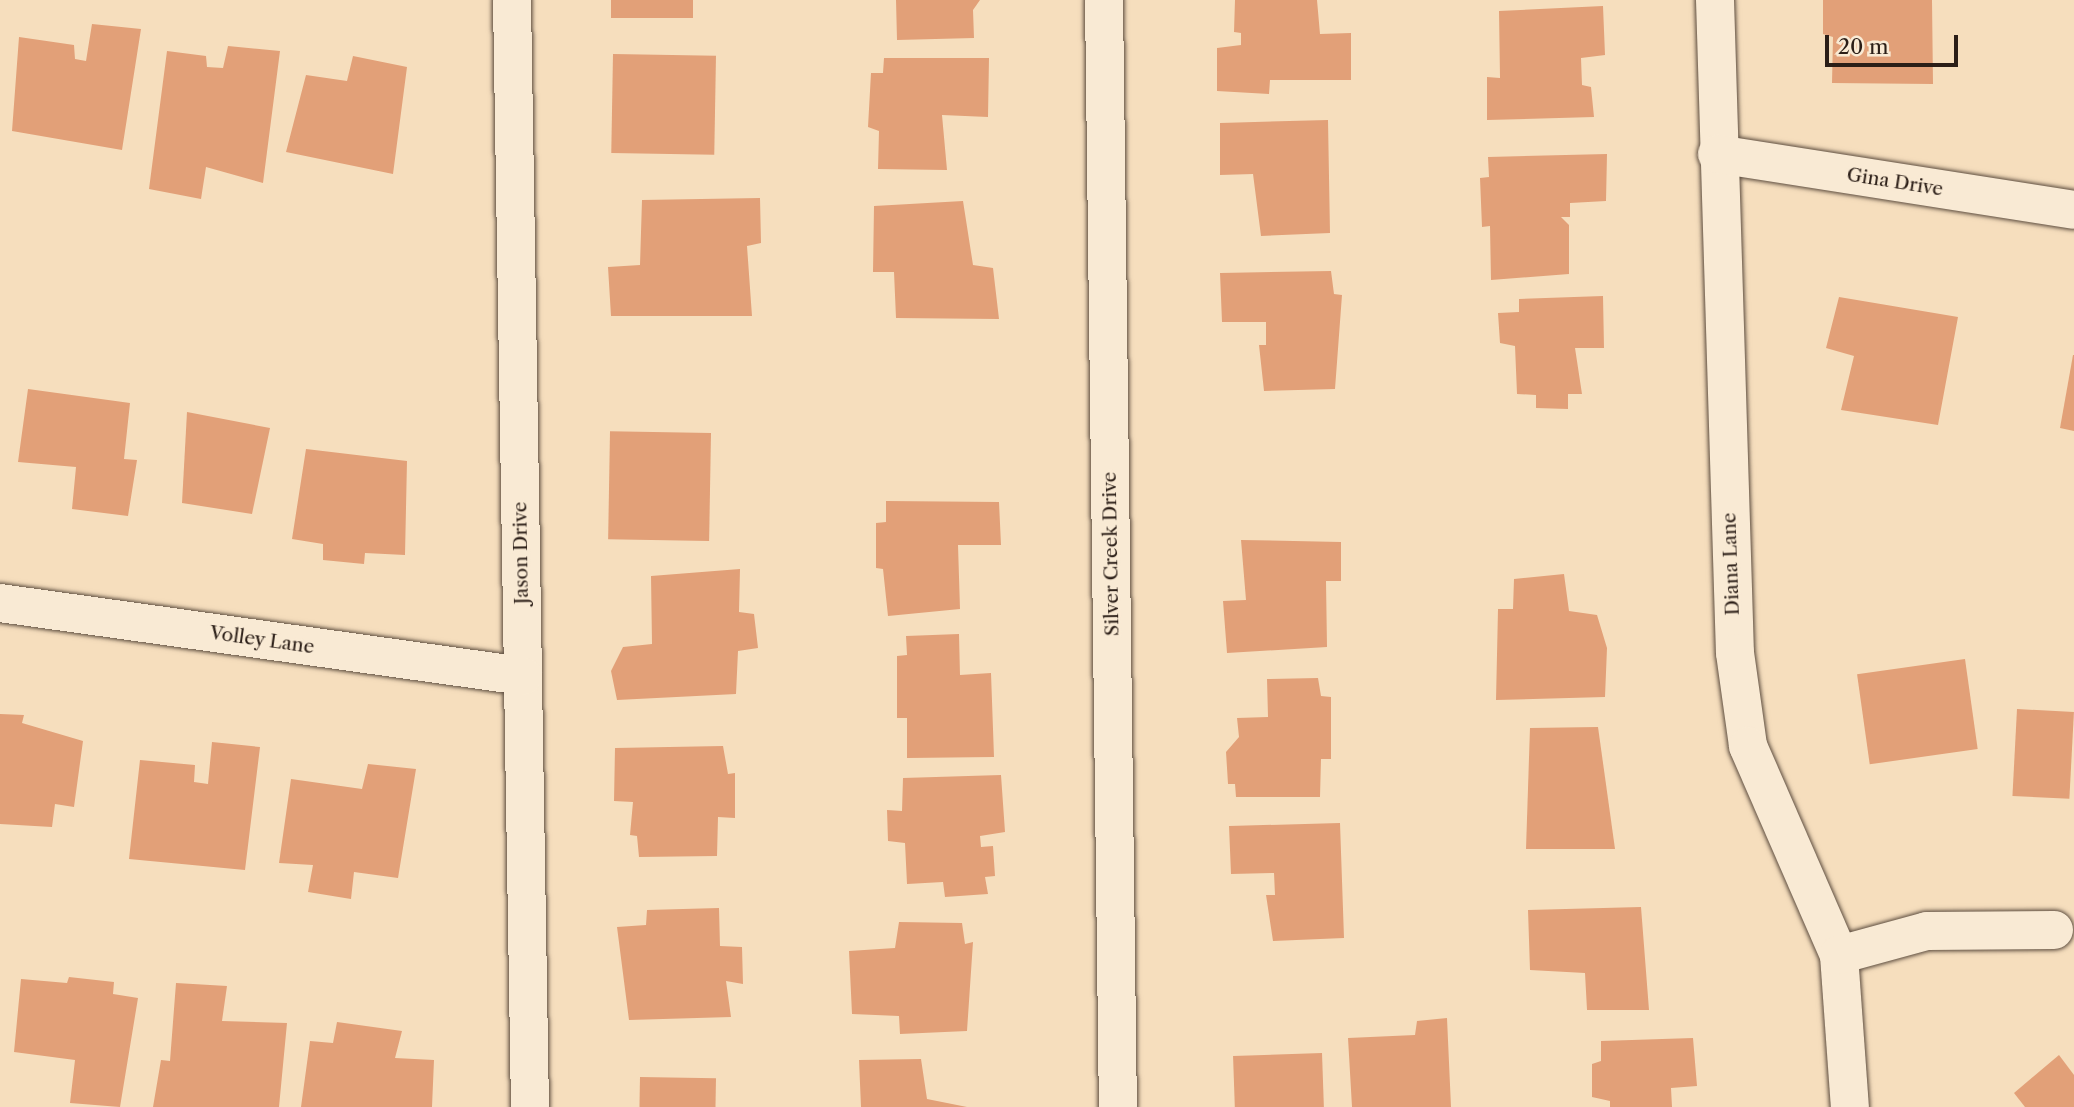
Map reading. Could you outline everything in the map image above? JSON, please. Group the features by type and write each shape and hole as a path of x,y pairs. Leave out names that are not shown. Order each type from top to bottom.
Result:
{"street":[{"name":"Jason Drive","path":"512,0 530,1107"},
{"name":"Silver Creek Drive","path":"1104,0 1118,1107"},
{"name":"Diana Lane","path":"1715,0 1717,154 1735,653 1748,746 1839,955 1850,1107"},
{"name":"Gina Drive","path":"1717,154 2074,210"},
{"name":"Volley Lane","path":"0,603 523,676"},
{"path":"1839,955 1927,931 2054,930"}],"building":[{"path":"611,0 693,0 693,18 611,18"},
{"path":"896,0 980,0 973,10 974,38 897,40"},
{"path":"1235,0 1317,0 1320,34 1351,33 1351,80 1270,80 1269,94 1217,91 1217,48 1241,45 1241,33 1234,32"},
{"path":"1823,0 1932,0 1933,84 1832,83 1833,37 1823,34"},
{"path":"1603,6 1605,55 1581,58 1582,85 1591,87 1594,117 1487,120 1487,77 1500,78 1499,11"},
{"path":"92,24 141,29 122,150 12,131 19,37 74,45 75,59 86,61"},
{"path":"228,46 280,51 263,183 206,167 201,199 149,189 167,51 206,56 207,67 223,68"},
{"path":"613,54 716,56 714,155 611,153"},
{"path":"353,56 407,67 393,174 286,152 306,75 347,81"},
{"path":"884,58 989,58 988,117 942,115 947,170 878,169 879,131 868,127 871,73 883,73"},
{"path":"1328,120 1330,233 1261,236 1253,174 1220,175 1220,123"},
{"path":"1607,154 1606,201 1570,203 1570,217 1561,217 1569,225 1569,274 1491,280 1490,226 1482,227 1480,178 1489,177 1488,157"},
{"path":"760,198 761,243 747,246 752,316 611,316 608,267 640,265 642,200"},
{"path":"963,201 973,265 993,268 999,319 896,318 894,272 873,272 874,206"},
{"path":"1331,271 1334,294 1342,295 1335,389 1264,391 1259,345 1266,345 1266,322 1222,322 1220,273"},
{"path":"1603,296 1604,348 1575,348 1582,394 1568,394 1568,409 1536,408 1536,395 1517,394 1515,346 1500,343 1498,313 1519,312 1519,299"},
{"path":"1839,297 1958,317 1938,425 1841,410 1854,356 1826,348"},
{"path":"2074,355 2074,431 2060,428"},
{"path":"28,389 130,403 124,459 137,460 128,516 72,509 76,467 18,462"},
{"path":"187,412 270,428 252,514 182,503"},
{"path":"610,431 711,433 709,541 608,539"},
{"path":"306,449 407,461 405,555 365,553 364,564 323,560 323,544 292,539"},
{"path":"886,501 999,502 1001,545 958,545 960,609 888,616 883,569 876,568 876,523 886,522"},
{"path":"1241,540 1341,542 1341,581 1326,581 1327,647 1227,653 1223,601 1246,600"},
{"path":"740,569 739,612 754,614 758,648 738,651 736,694 617,700 611,671 623,647 652,644 651,576"},
{"path":"1564,574 1569,611 1597,615 1607,648 1605,697 1496,700 1498,609 1513,609 1514,579"},
{"path":"959,634 960,675 991,673 994,757 907,758 907,718 897,718 897,656 907,655 906,636"},
{"path":"1965,659 1978,749 1870,764 1857,674"},
{"path":"1318,678 1321,696 1331,697 1331,759 1321,759 1320,797 1236,797 1235,784 1228,784 1226,752 1239,737 1237,718 1268,717 1267,679"},
{"path":"2017,709 2074,712 2069,799 2012,796"},
{"path":"0,714 24,715 22,723 83,741 74,807 55,804 52,827 0,824"},
{"path":"1598,727 1615,849 1526,849 1530,728"},
{"path":"212,742 260,747 245,870 129,859 140,760 195,765 194,782 208,784"},
{"path":"723,746 728,774 735,773 735,818 718,817 717,856 639,857 637,836 630,835 633,802 614,801 615,748"},
{"path":"368,764 416,769 398,878 354,872 351,899 308,892 313,865 279,863 291,779 362,789"},
{"path":"1001,775 1005,832 980,836 981,847 993,846 995,876 985,877 988,894 945,897 943,882 907,884 905,843 888,841 887,810 902,811 903,778"},
{"path":"1340,823 1344,938 1273,941 1266,895 1275,895 1274,873 1231,874 1229,826"},
{"path":"1641,907 1649,1010 1587,1010 1585,973 1530,970 1528,910"},
{"path":"719,908 720,946 742,947 743,984 726,981 731,1017 629,1020 617,927 646,925 647,910"},
{"path":"899,922 962,923 965,944 973,942 967,1031 900,1034 899,1016 852,1014 849,951 895,948"},
{"path":"69,977 114,982 113,994 138,998 120,1107 70,1103 75,1060 14,1052 21,979 67,983"},
{"path":"176,983 227,986 222,1021 287,1023 279,1107 153,1107 161,1060 170,1061"},
{"path":"1447,1018 1451,1107 1352,1107 1348,1038 1415,1035 1417,1021"},
{"path":"337,1022 402,1031 395,1058 434,1060 432,1107 301,1107 310,1041 333,1043"},
{"path":"1693,1038 1697,1086 1671,1088 1672,1107 1610,1107 1610,1101 1592,1097 1592,1064 1601,1061 1601,1041"},
{"path":"1322,1053 1324,1107 1235,1107 1233,1056"},
{"path":"2059,1055 2074,1075 2074,1107 2025,1107 2014,1093"},
{"path":"921,1059 927,1099 967,1107 861,1107 859,1060"},
{"path":"640,1077 716,1078 715,1107 639,1107"}]}
